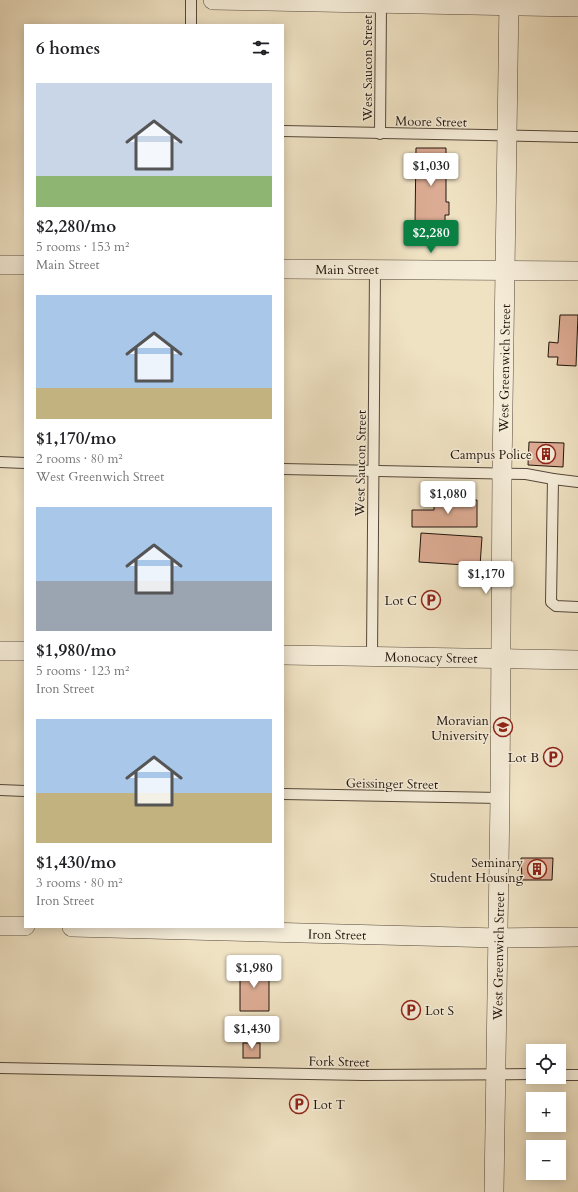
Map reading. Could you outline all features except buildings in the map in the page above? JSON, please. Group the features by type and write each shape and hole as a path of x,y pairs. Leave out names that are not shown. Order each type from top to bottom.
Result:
{"street":[{"path":"213,0 381,4 509,3 578,7"},
{"name":"West Greenwich Street","path":"494,1192 497,1074 502,473 509,3"},
{"path":"0,265 24,265"},
{"name":"Main Street","path":"284,269 578,271"},
{"path":"0,650 24,651"},
{"name":"Monocacy Street","path":"284,655 578,660"},
{"path":"0,926 24,926"},
{"name":"Iron Street","path":"111,928 498,938 578,937"}],"lane":[{"path":"191,0 191,24"},
{"name":"West Saucon Street","path":"380,134 381,4"},
{"name":"Moore Street","path":"284,131 578,137"},
{"name":"West Saucon Street","path":"372,656 375,269"},
{"path":"0,462 24,463"},
{"path":"284,469 526,474 578,482"},
{"path":"553,479 551,602 556,606 578,607"},
{"path":"0,790 24,791"},
{"name":"Geissinger Street","path":"284,794 500,798"},
{"name":"Fork Street","path":"0,1068 363,1075 526,1074"},
{"path":"566,1075 578,1075"}],"place":[{"name":"Campus Police","path":"546,454"},
{"name":"Lot C","path":"431,600"},
{"name":"Moravian University","path":"503,727"},
{"name":"Lot B","path":"553,757"},
{"name":"Seminary Student Housing","path":"537,869"},
{"name":"Lot S","path":"411,1010"},
{"name":"Lot T","path":"299,1104"}]}
